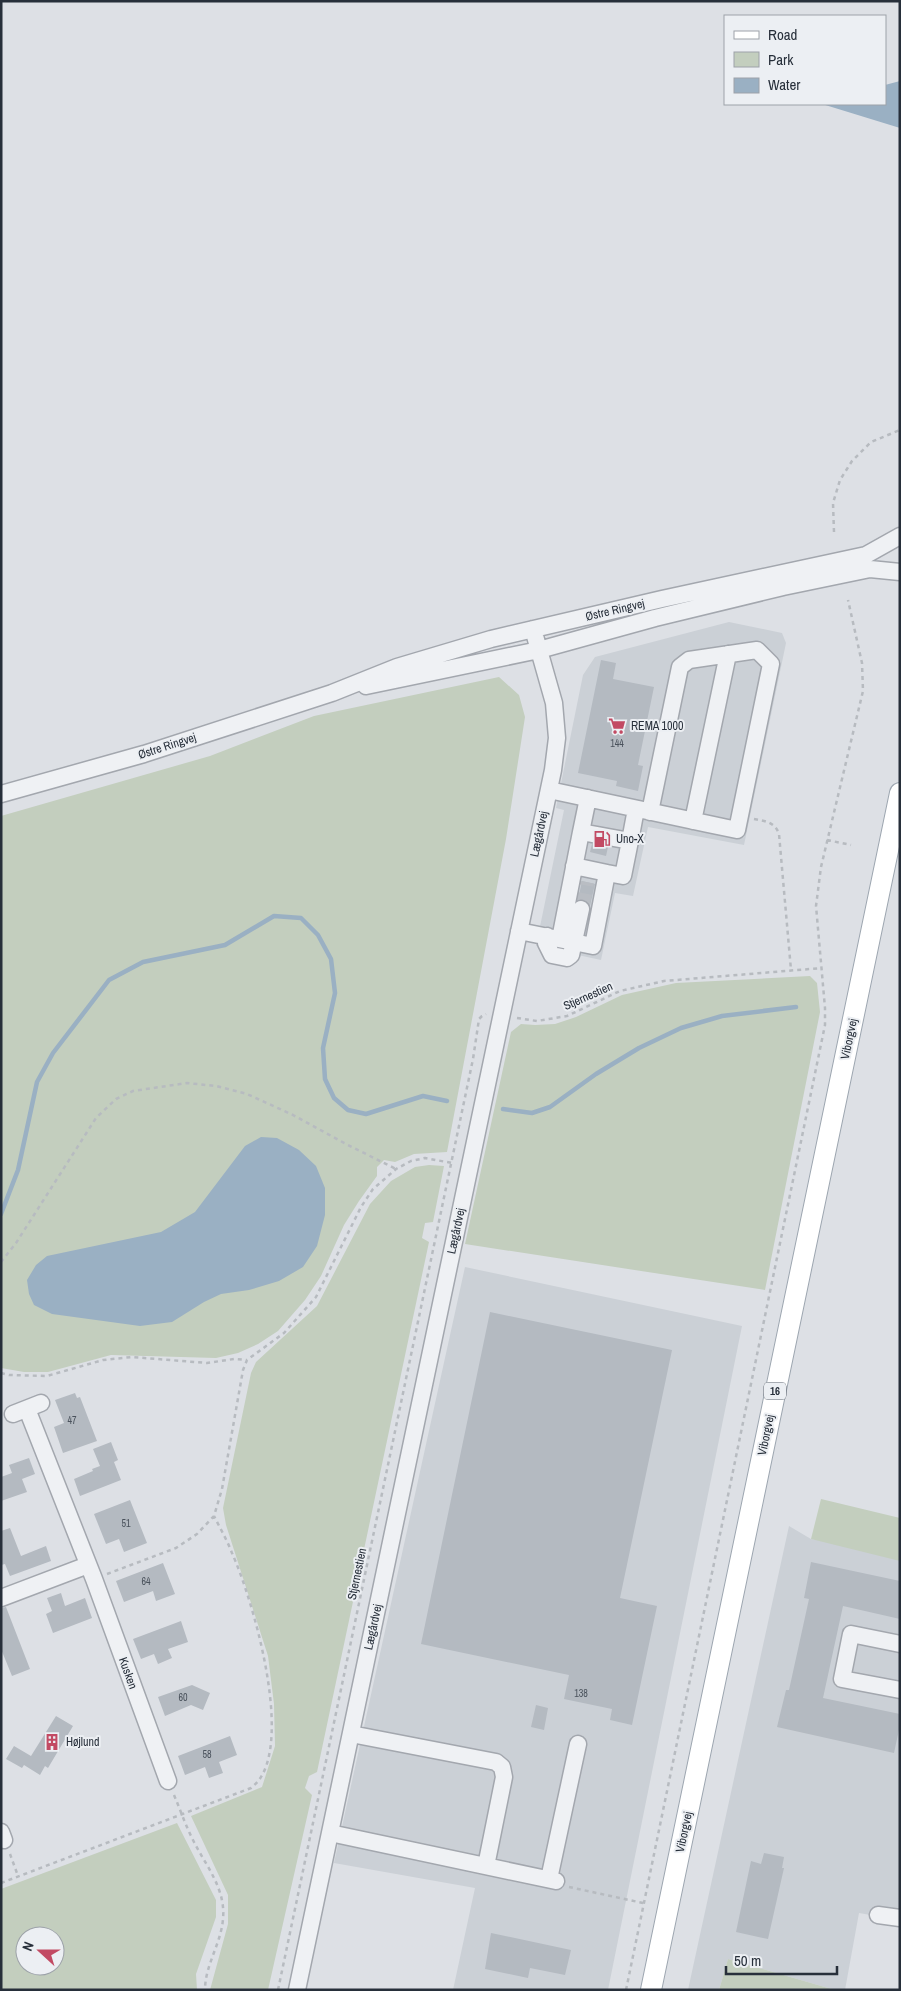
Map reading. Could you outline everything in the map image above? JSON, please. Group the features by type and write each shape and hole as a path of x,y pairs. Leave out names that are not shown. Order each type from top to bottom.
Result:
{"main road":[{"name":"Viborgvej","path":"651,1990 900,793"}],"street":[{"name":"Østre Ringvej","path":"1,794 144,754 332,693 397,666 491,639 662,599 866,555 900,536"},
{"name":"Østre Ringvej","path":"332,693 539,650 655,618 783,587 870,569 900,572"},
{"name":"Lægårdvej","path":"297,1990 549,790 557,738 554,703 534,629"},
{"path":"549,790 588,798 643,810 693,821 737,830 771,664 757,650 689,660 680,667 643,810 630,842 623,876 583,872"},
{"path":"693,821 728,654"},
{"path":"560,939 583,872 581,832 588,798"},
{"path":"581,832 630,842"},
{"path":"519,931 593,946 607,873"},
{"path":"560,939 580,909"},
{"name":"Kusken","path":"27,1409 91,1572 168,1781"},
{"path":"1,1598 91,1572"},
{"path":"900,1644 851,1634 842,1679 900,1690"},
{"path":"351,1734 496,1762 502,1767 504,1777 486,1866"},
{"path":"330,1833 553,1880 578,1744"},
{"path":"878,1915 900,1918"}],"path":[{"path":"834,532 833,503 840,480 852,461 871,442 900,430"},
{"path":"626,1990 822,1046 826,1015 816,906 821,867 863,691 862,663 848,600"},
{"path":"739,817 768,822 778,830 791,970"},
{"path":"827,840 851,845"},
{"name":"Stjernestien","path":"278,1990 474,1060 480,1019 485,1013 537,1021 567,1016 620,991 664,981 822,968"},
{"path":"1,1262 16,1243 96,1118 116,1099 132,1091 187,1083 216,1086 247,1094 293,1115 396,1169"},
{"path":"91,1572 176,1548 197,1534 214,1516 222,1489 243,1370 247,1360 284,1333 316,1297 361,1207 373,1189 396,1169 411,1161 425,1158 452,1163"},
{"path":"1,1373 46,1376 103,1360 132,1357 207,1363 234,1359 247,1360"},
{"path":"1,1883 251,1788 260,1780 269,1757 272,1727 269,1680 254,1617 233,1554 214,1516"},
{"path":"168,1781 192,1839 216,1879 224,1906 223,1922 205,1976 205,1990"},
{"path":"3,1836 18,1876"},
{"path":"553,1880 559,1885 643,1903"}],"shaded area":[{"path":"729,622 782,633 786,643 744,845 648,827 633,896 615,893 601,960 536,946 564,810 556,808 583,675 595,657"},
{"path":"465,1267 742,1326 608,1990 453,1990 475,1888 334,1863"},
{"path":"789,1526 811,1539 900,1553 900,1920 859,1913 845,1990 835,1990 728,1959 719,1990 688,1990"}],"green space":[{"path":"499,677 519,695 525,717 506,839 447,1152 414,1154 395,1162 384,1160 377,1167 377,1176 344,1225 321,1276 305,1300 278,1331 258,1344 238,1353 216,1358 111,1355 48,1372 24,1372 1,1368 1,816 210,756 314,716"},
{"path":"810,976 817,983 820,1012 765,1290 465,1244 511,1032 521,1024 555,1024 576,1017 622,995 676,983"},
{"path":"429,1165 444,1166 433,1222 425,1223 422,1238 429,1242 317,1772 309,1776 305,1788 312,1795 268,1990 210,1990 228,1924 228,1895 191,1816 262,1787 275,1746 274,1704 268,1656 226,1525 223,1508 251,1373 256,1362 317,1306 370,1204 391,1181 415,1167"},
{"path":"821,1499 900,1518 900,1561 811,1539"},
{"path":"177,1823 216,1900 216,1917 196,1974 197,1990 1,1990 1,1889"},
{"path":"728,1959 835,1990 719,1990"}],"water":[{"path":"900,81 900,128 825,105 886,105 886,85"},
{"path":"261,1137 277,1138 299,1150 316,1166 325,1188 325,1215 317,1246 303,1267 279,1281 249,1290 221,1294 172,1322 140,1326 52,1314 34,1305 29,1294 27,1280 36,1265 47,1256 161,1232 195,1212 245,1146"}],"building":[{"name":"REMA 1000","path":"601,660 616,663 613,679 654,687 638,765 643,766 638,791 616,786 617,781 578,773"},
{"path":"592,844 608,847 606,856 590,852"},
{"path":"582,881 595,884 590,906 587,901 578,900"},
{"path":"490,1312 672,1350 620,1598 657,1606 632,1725 610,1720 612,1709 564,1699 569,1675 421,1644"},
{"path":"75,1393 77,1398 80,1397 97,1441 63,1453 54,1427 64,1423 55,1400"},
{"path":"111,1442 118,1460 114,1462 121,1480 80,1496 74,1479 100,1466 93,1449"},
{"path":"29,1458 35,1474 22,1479 27,1492 1,1501 1,1477 12,1473 9,1465"},
{"path":"130,1500 147,1543 124,1552 119,1539 106,1544 94,1514"},
{"path":"10,1528 21,1556 46,1546 51,1561 10,1576 5,1564 1,1565 1,1531"},
{"path":"811,1562 900,1581 900,1619 843,1606 823,1698 900,1714 900,1725 894,1753 777,1727 786,1690 789,1690 809,1599 804,1598"},
{"path":"163,1563 175,1594 156,1601 153,1591 124,1602 116,1581"},
{"path":"61,1593 65,1606 85,1598 92,1618 53,1633 46,1614 52,1611 47,1598"},
{"path":"6,1607 30,1669 12,1676 1,1649 1,1608"},
{"path":"181,1621 188,1642 168,1649 172,1658 158,1664 154,1654 141,1659 133,1639"},
{"path":"192,1685 210,1693 203,1710 191,1705 165,1716 158,1697"},
{"path":"536,1705 548,1708 544,1730 531,1727"},
{"name":"Højlund","path":"56,1716 73,1726 48,1768 45,1766 40,1775 24,1765 22,1768 6,1759 14,1746 31,1756"},
{"path":"230,1736 237,1755 219,1762 223,1773 209,1778 205,1767 185,1775 178,1756"},
{"path":"764,1853 784,1857 782,1868 784,1868 768,1939 736,1932 751,1861 761,1864"},
{"path":"491,1933 571,1950 565,1975 530,1968 528,1978 485,1969"}],"waterway":[{"path":"1,1214 18,1170 37,1082 53,1053 109,980 143,962 225,945 274,916 301,918 318,935 331,959 335,993 323,1048 325,1079 334,1098 348,1110 366,1114 423,1096 447,1101"},
{"path":"503,1109 532,1113 550,1107 596,1074 639,1048 681,1028 722,1016 796,1007"}],"tunnel":[{"path":"581,909 586,882"}],"place":[{"name":"REMA 1000","path":"617,726"},
{"name":"Uno-X","path":"602,839"},
{"name":"Højlund","path":"52,1742"}]}
